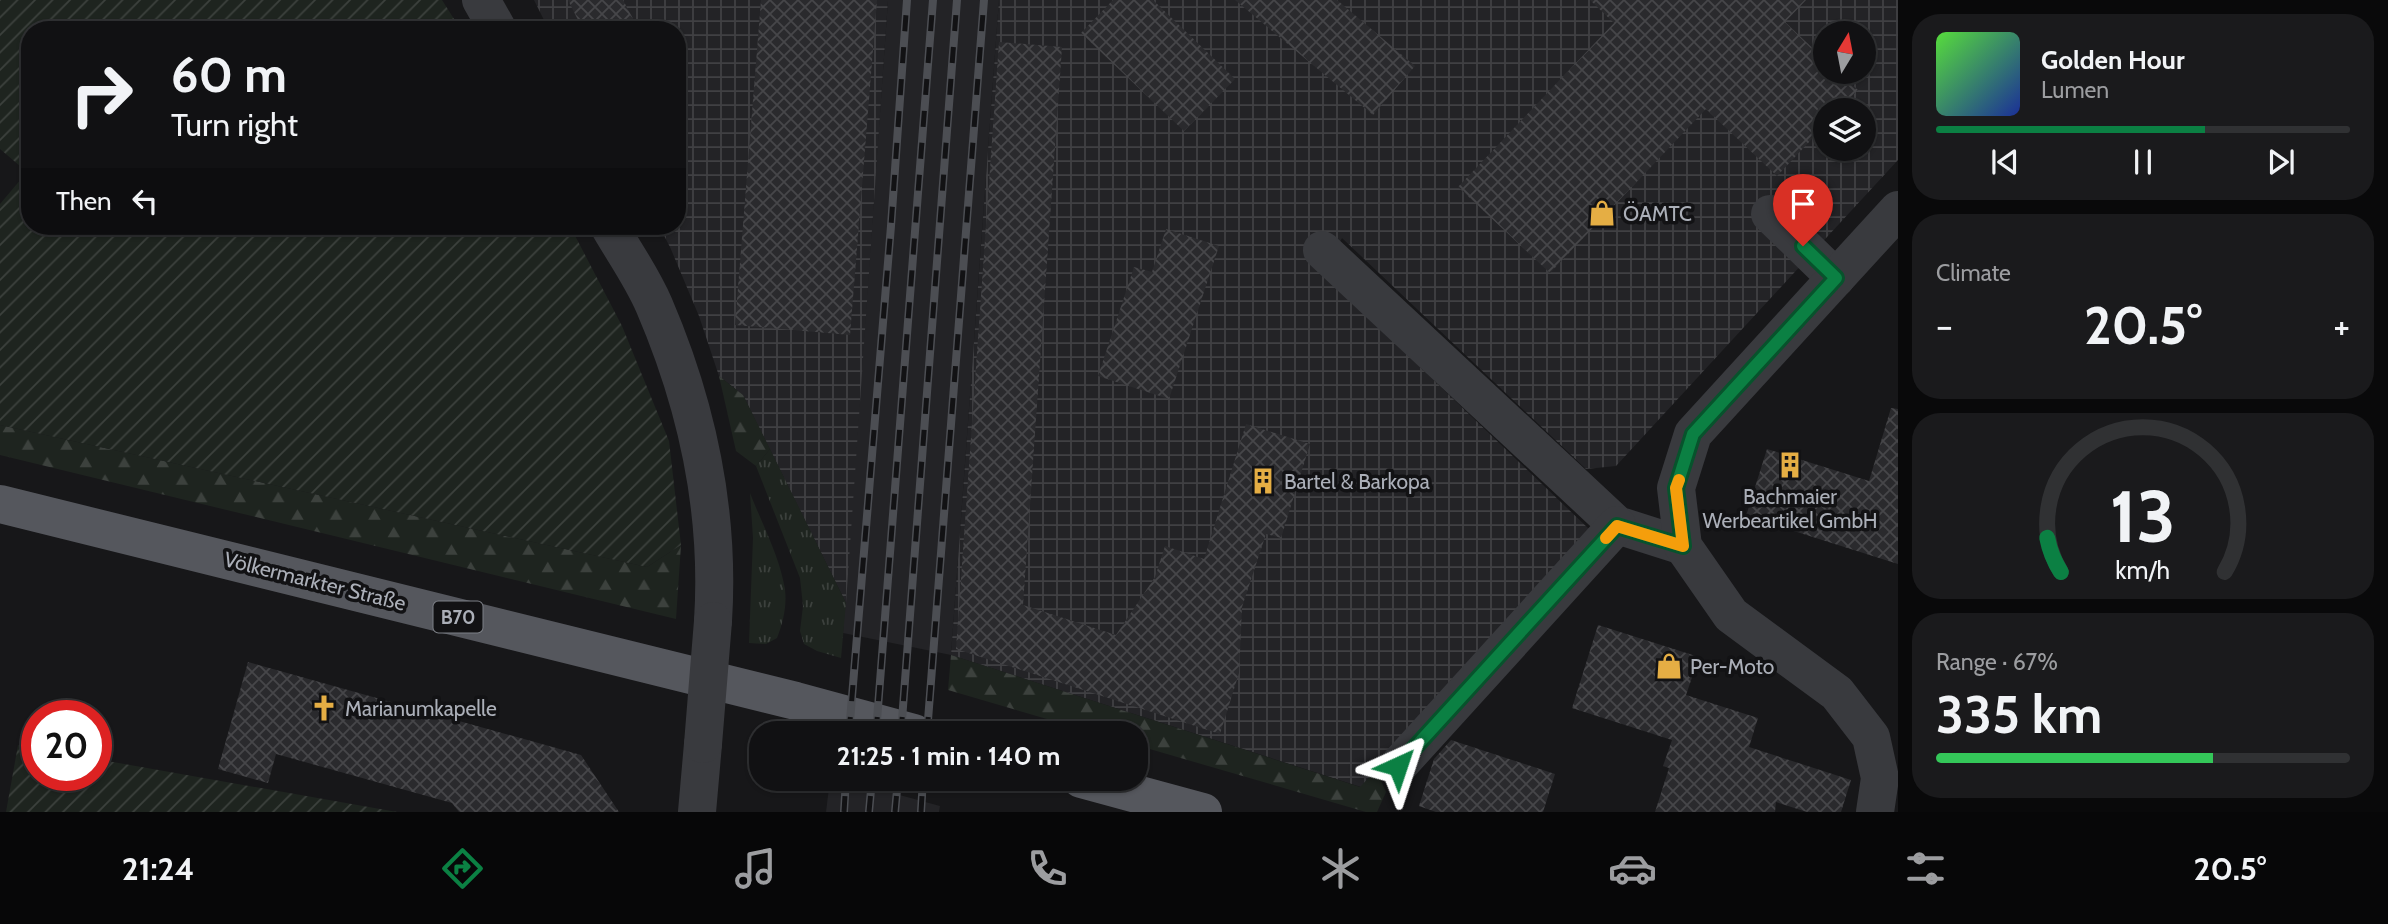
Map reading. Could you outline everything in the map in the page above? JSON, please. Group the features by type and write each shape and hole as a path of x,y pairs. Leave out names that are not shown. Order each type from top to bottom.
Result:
{"main road":[{"name":"Völkermarkter Straße","path":"0,504 870,721"},
{"path":"1125,791 1203,812"}],"street":[{"path":"481,0 493,21"},
{"path":"1875,812 1880,778 1871,737 1837,693 1731,615 1683,546 1676,488 1693,434 1898,210"},
{"path":"1770,214 1836,278"},
{"path":"614,235 653,303 687,394 712,517 716,577 697,812"},
{"path":"1322,250 1617,526 1683,546"},
{"path":"1398,766 1617,526"}],"shaded area":[{"path":"534,0 888,0 846,603 743,395 719,376 699,316 664,235 686,235 686,21 544,21"},
{"path":"888,0 999,0 951,655 843,633"},
{"path":"999,0 1898,0 1898,160 1616,466 1586,469 1342,238 1323,274 1590,530 1361,787 951,655"},
{"path":"829,791 885,791 940,806 939,812 826,812"}],"green space":[{"path":"0,0 442,0 455,21 21,21 21,167 0,149"},
{"path":"21,179 21,235 575,235 622,326 669,441 681,545 647,567 0,425 0,204"},
{"path":"719,376 743,395 770,449 756,466 736,451"},
{"path":"0,425 647,567 681,545 676,619 0,455"},
{"path":"770,449 846,603 841,658 804,644 800,631 803,606 800,578 756,466"},
{"path":"750,493 775,553 785,590 783,620 777,638 766,644 749,643 753,538"},
{"path":"951,655 1360,787 1376,770 1386,792 1377,812 1366,812 1148,748 1148,721 1054,721 948,690"},
{"path":"18,745 21,745 21,791 112,791 112,762 397,812 6,812"}],"building":[{"path":"568,0 623,0 634,21 578,21"},
{"path":"761,0 877,0 850,335 735,325"},
{"path":"1113,0 1153,0 1235,79 1184,131 1081,33"},
{"path":"1235,0 1337,0 1415,66 1373,115"},
{"path":"1590,0 1806,0 1785,22 1813,49 1813,84 1851,84 1858,90 1850,98 1813,98 1813,138 1777,176 1706,109 1550,273 1458,187 1614,23"},
{"path":"999,42 1062,47 1023,605 1116,635 1155,577 1165,546 1204,559 1246,424 1310,444 1281,538 1266,534 1242,607 1239,673 1220,734 956,649"},
{"path":"1166,229 1219,246 1169,399 1098,376 1134,267 1152,272"},
{"name":"Bachmaier Werbeartikel GmbH","path":"1891,408 1898,409 1898,564 1746,516 1767,449 1869,481"},
{"path":"1598,625 1699,657 1686,695 1758,718 1749,747 1851,780 1841,812 1807,812 1776,802 1775,812 1655,812 1669,768 1663,766 1672,740 1572,708"},
{"name":"Marianumkapelle","path":"248,662 581,755 619,812 459,812 452,803 276,754 268,783 218,769"},
{"path":"1451,740 1555,774 1543,812 1436,812 1419,806 1434,759"}],"railway":[{"path":"850,721 907,0"},
{"path":"877,721 933,0"},
{"path":"902,721 957,0"},
{"path":"928,721 984,0"},
{"path":"844,812 845,791"},
{"path":"869,812 871,791"},
{"path":"895,812 897,791"},
{"path":"921,812 922,791"}],"slow traffic":[{"path":"1606,538 1617,526 1683,546 1676,488 1679,480"}],"place":[{"name":"ÖAMTC","path":"1602,213"},
{"name":"Bachmaier Werbeartikel GmbH","path":"1790,465"},
{"name":"Bartel & Barkopa","path":"1263,481"},
{"name":"Per-Moto","path":"1669,666"},
{"name":"Marianumkapelle","path":"324,708"}],"route":[{"path":"1398,766 1617,526 1683,546 1676,488 1693,434 1836,278 1803,246"}]}
